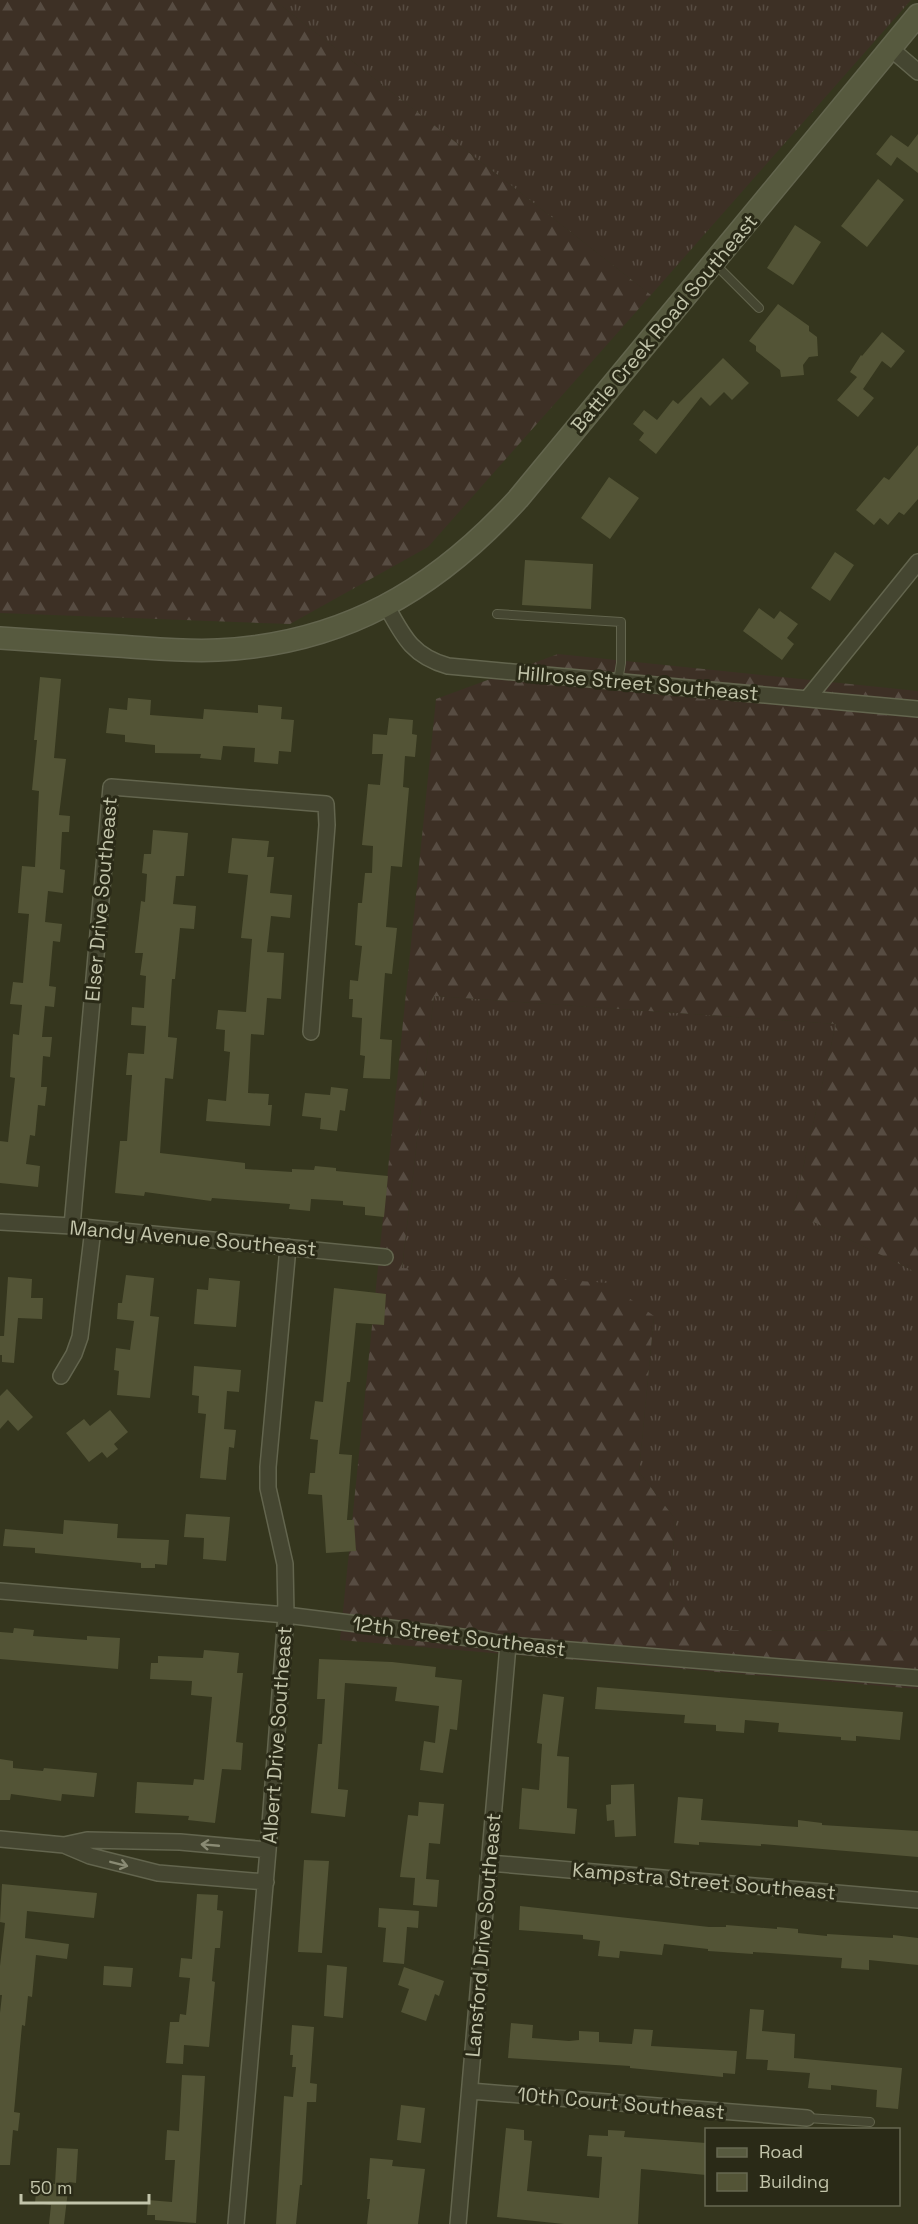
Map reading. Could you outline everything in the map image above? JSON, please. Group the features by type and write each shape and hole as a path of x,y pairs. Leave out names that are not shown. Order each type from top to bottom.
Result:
{"main road":[{"name":"Battle Creek Road Southeast","path":"0,638 175,650 218,650 276,643 321,633 367,616 421,586 444,570 489,531 518,499 918,15"}],"street":[{"path":"890,48 918,72"},
{"path":"808,698 918,562"},
{"name":"Hillrose Street Southeast","path":"386,605 411,647 432,662 448,666 918,709"},
{"name":"Elser Drive Southeast","path":"72,1226 111,787 326,804 327,825 311,1032"},
{"name":"Mandy Avenue Southeast","path":"0,1222 72,1226 385,1257"},
{"path":"61,1376 74,1354 80,1337 93,1229"},
{"name":"Albert Drive Southeast","path":"236,2224 266,1882 286,1615 285,1564 268,1488 268,1478 288,1247"},
{"name":"12th Street Southeast","path":"0,1591 286,1615 508,1645 918,1678"},
{"name":"Lansford Drive Southeast","path":"458,2224 508,1645"},
{"path":"0,1839 64,1845 90,1856 158,1873 266,1882"},
{"path":"64,1845 87,1840 180,1842 268,1850"},
{"name":"Kampstra Street Southeast","path":"489,1863 918,1900"},
{"name":"10th Court Southeast","path":"470,2091 807,2118"}],"lane":[{"path":"714,263 759,308"},
{"path":"497,614 621,621 621,663 618,681"},
{"path":"807,2118 870,2122"}],"green space":[{"path":"0,0 274,0 651,295 428,547 290,624 0,613"},
{"path":"274,0 911,0 651,295"},
{"path":"558,654 918,691 918,1273 793,1212 836,1024 434,996 402,1268 608,1283 654,1316 639,1472 676,1520 669,1589 712,1630 918,1631 918,1689 340,1640 436,699"},
{"path":"434,996 836,1024 793,1212 918,1273 918,1631 712,1630 669,1589 676,1520 639,1472 654,1316 402,1269"}],"building":[{"path":"918,134 918,173 897,157 891,166 876,154 891,135 908,147"},
{"path":"878,179 904,200 867,247 841,226"},
{"path":"795,225 821,242 793,285 767,268"},
{"path":"778,304 809,326 809,331 817,337 818,356 809,357 803,365 804,375 781,377 780,370 756,351 756,346 749,341"},
{"path":"882,332 905,351 891,368 882,361 863,389 874,398 858,417 837,400 857,377 850,372 861,355"},
{"path":"723,358 749,383 732,400 724,392 710,406 701,397 656,454 639,440 644,433 633,424 644,410 657,420 673,400 678,404"},
{"path":"918,445 918,499 904,515 899,512 888,525 880,518 874,525 856,510 884,477 889,480"},
{"path":"609,477 639,498 610,539 581,518"},
{"path":"835,552 854,565 830,601 811,588"},
{"path":"525,560 593,564 591,609 522,605"},
{"path":"759,608 774,619 780,611 798,624 787,638 794,644 782,660 743,631"},
{"path":"40,677 61,679 54,758 66,759 59,815 70,816 69,832 62,832 60,869 65,870 63,893 48,891 45,922 62,924 60,942 53,941 49,986 56,987 54,1007 45,1006 42,1037 52,1037 50,1057 43,1056 41,1087 47,1087 45,1106 38,1105 35,1136 30,1135 26,1164 40,1166 38,1187 0,1183 0,1141 8,1142 15,1078 10,1077 13,1034 19,1035 22,1005 10,1004 13,982 23,983 29,914 18,913 22,866 35,867 39,791 32,790"},
{"path":"128,698 151,700 150,715 203,719 204,709 258,713 258,705 282,707 281,719 294,720 291,752 279,751 278,764 254,762 255,748 223,746 221,760 200,758 201,754 155,753 155,745 125,742 125,735 106,733 109,708 127,710"},
{"path":"389,718 413,720 412,734 417,735 415,757 405,756 403,787 409,788 402,867 391,866 386,927 397,928 392,974 385,973 380,1039 392,1040 390,1079 363,1078 365,1056 360,1055 362,1018 352,1017 353,999 349,999 350,980 358,981 362,946 355,945 358,903 362,903 365,873 372,873 373,846 362,845 368,784 380,785 383,754 372,754 373,734 387,735"},
{"path":"153,830 188,833 184,876 176,876 173,904 196,906 194,929 180,928 175,979 172,979 168,1037 177,1038 173,1079 165,1078 160,1153 245,1163 245,1169 292,1172 292,1169 314,1170 315,1166 336,1168 336,1171 388,1176 384,1217 365,1215 365,1207 343,1205 343,1201 311,1199 310,1211 289,1209 290,1204 212,1198 211,1201 145,1192 144,1196 115,1193 120,1141 127,1141 132,1075 126,1075 128,1053 144,1054 146,1026 131,1025 132,1007 144,1008 146,976 140,975 143,953 135,953 141,901 145,902 147,874 142,873 144,854 151,854"},
{"path":"232,838 269,841 267,857 274,857 270,893 292,895 290,918 271,916 267,952 284,953 281,999 267,998 264,1035 251,1034 248,1093 269,1094 268,1105 272,1105 270,1126 206,1121 208,1099 226,1101 230,1052 224,1051 225,1030 216,1029 218,1010 246,1012 252,939 241,938 248,875 228,873"},
{"path":"331,1087 348,1089 345,1111 340,1110 337,1131 320,1129 321,1118 302,1116 305,1093 330,1095"},
{"path":"126,1275 154,1278 150,1316 159,1317 150,1398 117,1395 119,1371 114,1370 116,1348 130,1350 134,1321 117,1319 118,1303 122,1303"},
{"path":"8,1277 32,1279 31,1298 43,1298 42,1319 18,1318 14,1363 2,1362 2,1355 0,1355 0,1336 4,1336"},
{"path":"209,1278 240,1281 236,1327 194,1324 197,1289 208,1290"},
{"path":"334,1288 386,1294 384,1325 356,1323 350,1382 347,1382 339,1454 352,1455 347,1520 354,1520 356,1551 326,1553 322,1495 308,1494 310,1473 315,1473 318,1440 310,1439 315,1401 323,1402"},
{"path":"194,1366 241,1370 239,1392 227,1391 224,1429 236,1430 234,1448 229,1447 226,1480 200,1478 206,1414 198,1413 199,1396 192,1395"},
{"path":"7,1389 33,1417 18,1431 8,1420 0,1429 0,1396"},
{"path":"110,1410 128,1432 114,1444 118,1449 107,1458 102,1452 89,1462 66,1433 84,1419 90,1426"},
{"path":"186,1514 230,1517 226,1561 203,1559 204,1538 184,1537"},
{"path":"64,1520 118,1524 117,1538 169,1540 167,1565 155,1564 155,1568 141,1568 141,1563 35,1553 35,1548 3,1546 5,1529 63,1534"},
{"path":"14,1628 34,1630 33,1636 87,1640 87,1636 120,1638 118,1669 0,1659 0,1632 13,1633"},
{"path":"204,1650 239,1653 237,1673 243,1673 236,1742 243,1743 241,1770 222,1769 215,1823 188,1820 189,1816 135,1813 137,1782 193,1785 194,1779 204,1780 212,1697 191,1695 192,1681 150,1679 151,1663 158,1663 158,1656 203,1658"},
{"path":"319,1659 392,1662 436,1667 435,1677 462,1680 457,1730 450,1729 443,1773 420,1770 424,1741 435,1743 439,1706 395,1701 397,1687 345,1683 338,1789 348,1790 345,1817 311,1813 318,1744 322,1744 325,1699 317,1699"},
{"path":"597,1687 903,1712 900,1740 856,1736 856,1741 841,1740 841,1737 778,1732 779,1723 745,1720 744,1733 716,1731 716,1725 684,1723 685,1715 595,1709"},
{"path":"543,1694 564,1697 557,1756 569,1757 567,1808 577,1809 575,1834 519,1829 522,1788 539,1790 542,1744 537,1743"},
{"path":"0,1759 13,1761 13,1768 43,1771 44,1768 97,1773 94,1797 62,1794 61,1801 11,1794 10,1800 0,1800"},
{"path":"634,1784 636,1836 615,1837 614,1820 607,1821 606,1805 611,1804 611,1785"},
{"path":"678,1797 703,1799 701,1820 798,1827 798,1820 822,1823 822,1825 918,1831 918,1857 761,1844 761,1846 699,1842 699,1845 674,1843"},
{"path":"419,1802 444,1804 440,1844 429,1843 426,1879 439,1880 437,1907 413,1905 415,1878 400,1877 408,1815 418,1816"},
{"path":"304,1860 329,1861 322,1953 298,1952"},
{"path":"2,1884 97,1893 94,1918 27,1911 25,1938 69,1944 67,1959 36,1955 32,1997 28,1996 25,2026 22,2025 14,2112 20,2113 18,2131 13,2130 10,2165 0,2165 2,1995 0,1995 0,1966 5,1923 0,1922"},
{"path":"197,1894 218,1895 217,1910 223,1911 220,1948 215,1948 212,1981 215,1982 209,2047 184,2045 183,2064 166,2063 170,2022 179,2022 180,2014 186,2015 190,1978 179,1977 181,1958 192,1959"},
{"path":"520,1906 709,1927 726,1927 726,1925 777,1929 777,1927 798,1929 798,1933 827,1936 827,1934 893,1938 893,1935 918,1938 918,1965 869,1960 869,1970 841,1968 842,1958 708,1951 708,1949 664,1944 662,1955 620,1951 619,1958 598,1956 600,1941 583,1939 583,1935 519,1930"},
{"path":"379,1908 419,1911 418,1928 407,1927 404,1964 383,1962 386,1928 378,1927"},
{"path":"327,1965 347,1967 343,2018 324,2016"},
{"path":"104,1966 133,1968 131,1987 103,1985"},
{"path":"404,1967 444,1981 439,1996 435,1994 426,2021 401,2012 409,1989 398,1985"},
{"path":"750,2009 764,2010 762,2031 795,2034 794,2058 902,2068 898,2109 876,2107 877,2090 831,2085 831,2090 808,2088 810,2073 767,2070 768,2060 746,2059"},
{"path":"511,2023 533,2025 532,2038 569,2041 579,2040 579,2031 599,2032 599,2042 632,2044 634,2029 653,2030 651,2046 737,2051 735,2074 723,2073 723,2077 630,2068 630,2066 508,2058"},
{"path":"292,2025 314,2027 310,2083 317,2084 316,2102 307,2102 302,2185 300,2185 296,2224 276,2224 284,2096 293,2097 296,2067 292,2067 293,2055 290,2055"},
{"path":"182,2075 205,2076 196,2223 155,2220 155,2215 147,2215 148,2200 172,2202 175,2160 165,2160 167,2130 179,2131"},
{"path":"401,2105 425,2108 421,2143 397,2140"},
{"path":"506,2128 524,2130 524,2140 532,2141 527,2191 599,2198 602,2157 587,2156 589,2135 608,2136 608,2130 625,2131 624,2137 705,2143 705,2175 641,2169 638,2224 564,2224 497,2217"},
{"path":"57,2148 78,2149 76,2183 69,2182 64,2224 49,2224 51,2205 35,2203 37,2182 55,2184"},
{"path":"370,2158 393,2160 392,2166 425,2169 418,2224 367,2224 370,2199 367,2199"}]}
